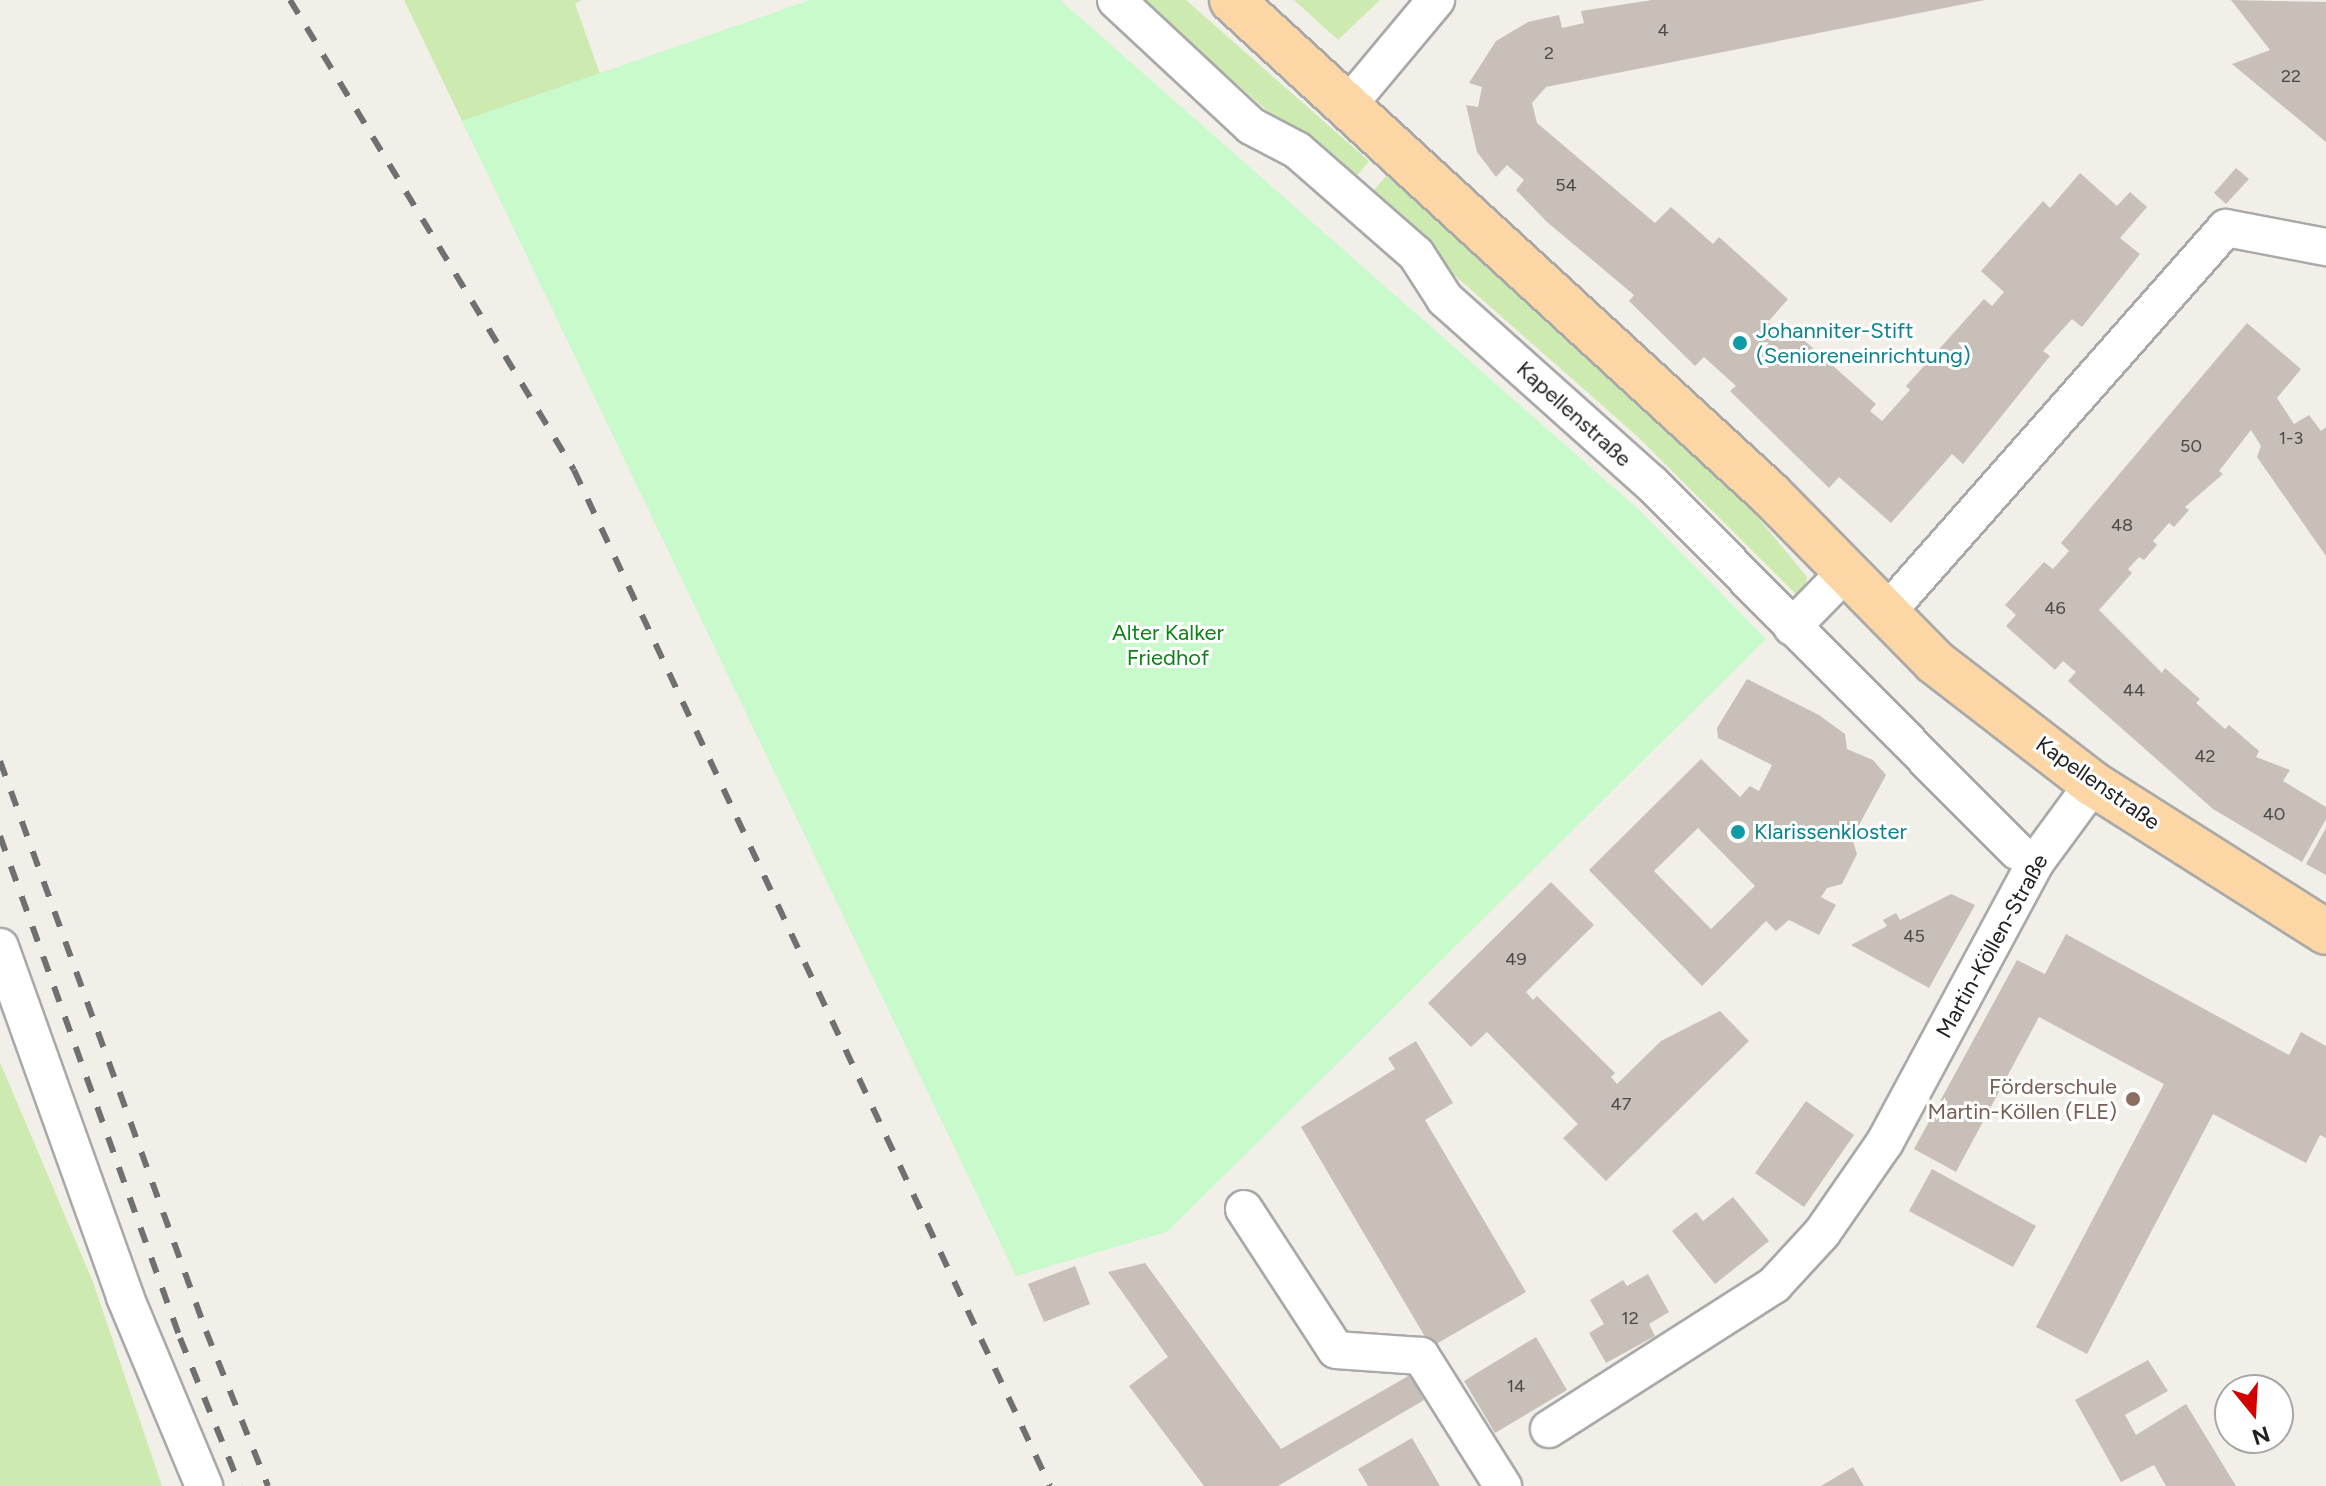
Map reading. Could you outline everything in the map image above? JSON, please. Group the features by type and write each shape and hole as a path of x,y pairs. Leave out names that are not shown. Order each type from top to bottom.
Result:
{"main road":[{"name":"Kapellenstraße","path":"1232,0 1349,104 1770,494 1935,662 2093,784 2326,932"}],"street":[{"name":"Kapellenstraße","path":"1116,0 1251,126 1297,150 1416,254 1445,299 1651,483 2017,851"},
{"path":"1349,104 1436,0"},
{"path":"1887,612 2226,228 2326,247"},
{"path":"1792,627 1846,572"},
{"name":"Martin-Köllen-Straße","path":"1549,1429 1774,1285 1822,1233 1885,1142 2035,863 2093,784"},
{"path":"0,947 125,1297 204,1486"},
{"path":"1244,1209 1336,1350 1421,1356 1496,1475"}],"green space":[{"path":"404,0 582,0 575,4 600,74 462,121"},
{"name":"Alter Kalker Friedhof","path":"810,0 1060,0 1639,510 1766,639 1167,1232 1016,1276 462,121"},
{"path":"1142,0 1186,0 1369,161 1350,184"},
{"path":"1294,0 1380,0 1338,40"},
{"path":"1387,175 1443,212 1736,491 1807,577 1802,600 1637,436 1367,198"},
{"path":"0,1062 93,1282 162,1486 0,1486"}],"building":[{"name":"Johanniter-Stift (Senioreneinrichtung)","path":"1652,0 1985,0 1546,87 1532,103 1537,123 1655,223 1671,207 1713,244 1719,237 1788,299 1768,322 1782,335 1789,327 1876,404 1870,411 1882,421 1910,390 1906,386 1984,299 1992,306 2004,292 1981,271 2043,201 2050,208 2080,173 2117,206 2130,192 2147,207 2120,238 2140,254 2082,327 2072,319 2043,351 2050,356 1963,464 1952,454 1891,523 1839,477 1829,488 1730,391 1736,386 1704,357 1695,366 1629,301 1634,295 1547,222 1516,190 1524,180 1507,165 1496,177 1477,152 1466,105 1478,107 1482,87 1469,83 1496,41 1528,22 1559,15 1562,28 1584,23 1581,11"},
{"path":"2231,0 2326,2 2326,142 2232,64 2270,50"},
{"path":"2236,168 2249,179 2226,204 2214,193"},
{"path":"2247,323 2301,369 2277,398 2294,424 2309,415 2321,431 2326,427 2326,556 2257,457 2261,446 2251,430 2219,471 2223,474 2185,507 2189,510 2174,527 2169,523 2153,541 2157,545 2144,560 2139,557 2128,569 2132,573 2099,610 2162,673 2165,668 2200,699 2196,703 2225,729 2229,725 2259,751 2256,757 2290,770 2283,781 2326,807 2326,819 2302,862 2213,809 2068,681 2076,672 2063,661 2055,670 2006,626 2016,615 2005,605 2044,562 2053,569 2069,551 2061,543"},
{"name":"Klarissenkloster","path":"1747,679 1819,715 1845,734 1847,749 1873,760 1886,775 1852,838 1857,854 1842,884 1827,888 1821,897 1836,905 1819,935 1789,920 1776,931 1766,921 1702,986 1589,870 1701,759 1740,797 1750,786 1759,791 1772,765 1718,738 1717,728","holes":["1698,828 1755,886 1711,929 1654,871"]},
{"path":"2326,828 2326,875 2306,864"},
{"path":"1551,882 1594,925 1526,992 1533,1000 1537,996 1615,1073 1611,1077 1617,1084 1661,1041 1720,1011 1749,1041 1606,1181 1563,1138 1578,1124 1487,1032 1471,1047 1428,1003"},
{"path":"1951,894 1975,905 1929,988 1851,945 1887,926 1883,920 1896,913 1900,920"},
{"path":"2066,934 2289,1055 2301,1032 2326,1046 2326,1138 2320,1135 2306,1163 2213,1114 2087,1354 2036,1327 2164,1084 2039,1017 1956,1172 1914,1149 2017,960 2045,974"},
{"path":"1416,1041 1453,1103 1425,1120 1526,1292 1431,1347 1301,1127 1395,1069 1388,1058"},
{"path":"1806,1101 1854,1135 1804,1207 1755,1173"},
{"path":"1932,1169 2036,1226 2013,1267 1909,1211"},
{"path":"1733,1197 1769,1241 1715,1284 1672,1231 1696,1212 1703,1221"},
{"path":"1145,1263 1281,1449 1410,1375 1424,1400 1278,1486 1204,1486 1129,1386 1168,1357 1108,1272"},
{"path":"1075,1266 1090,1304 1044,1322 1028,1284"},
{"path":"1648,1274 1669,1312 1649,1324 1655,1336 1606,1363 1589,1333 1604,1324 1590,1300 1623,1280 1627,1286"},
{"path":"1536,1337 1567,1390 1495,1433 1464,1381"},
{"path":"2148,1360 2168,1391 2125,1415 2136,1435 2186,1404 2236,1486 2166,1486 2154,1465 2121,1482 2075,1400"},
{"path":"1412,1438 1440,1486 1368,1486 1358,1469"},
{"path":"1853,1467 1864,1486 1821,1486"}],"railway":[{"path":"290,0 574,470 1050,1486"},
{"path":"0,761 206,1331 268,1486"},
{"path":"0,836 180,1338 240,1486"}],"place":[{"name":"Johanniter-Stift (Senioreneinrichtung)","path":"1740,343"},
{"name":"Klarissenkloster","path":"1738,832"},
{"name":"Förderschule Martin-Köllen (FLE)","path":"2133,1099"}]}
